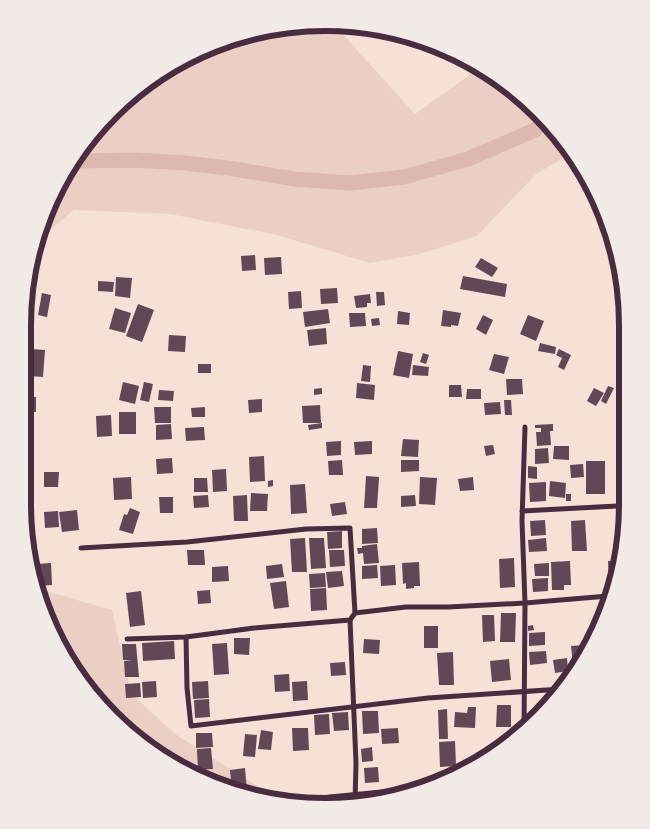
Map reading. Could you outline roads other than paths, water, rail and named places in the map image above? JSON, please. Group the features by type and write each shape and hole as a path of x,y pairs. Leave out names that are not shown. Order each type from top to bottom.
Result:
{"street":[{"path":"524,720 525,603 522,511 525,428"},
{"path":"522,511 618,506"},
{"path":"81,548 187,542 306,529 350,528 356,613"},
{"path":"356,794 350,620 356,613 406,607 525,603 604,596"},
{"path":"127,639 186,637 254,628 350,620"},
{"path":"186,637 187,688 192,726 428,698 553,690"},
{"path":"325,798 385,791"}],"waterway":[{"path":"82,161 135,160 185,163 295,179 350,183 404,177 468,159 535,130 541,125"}]}
